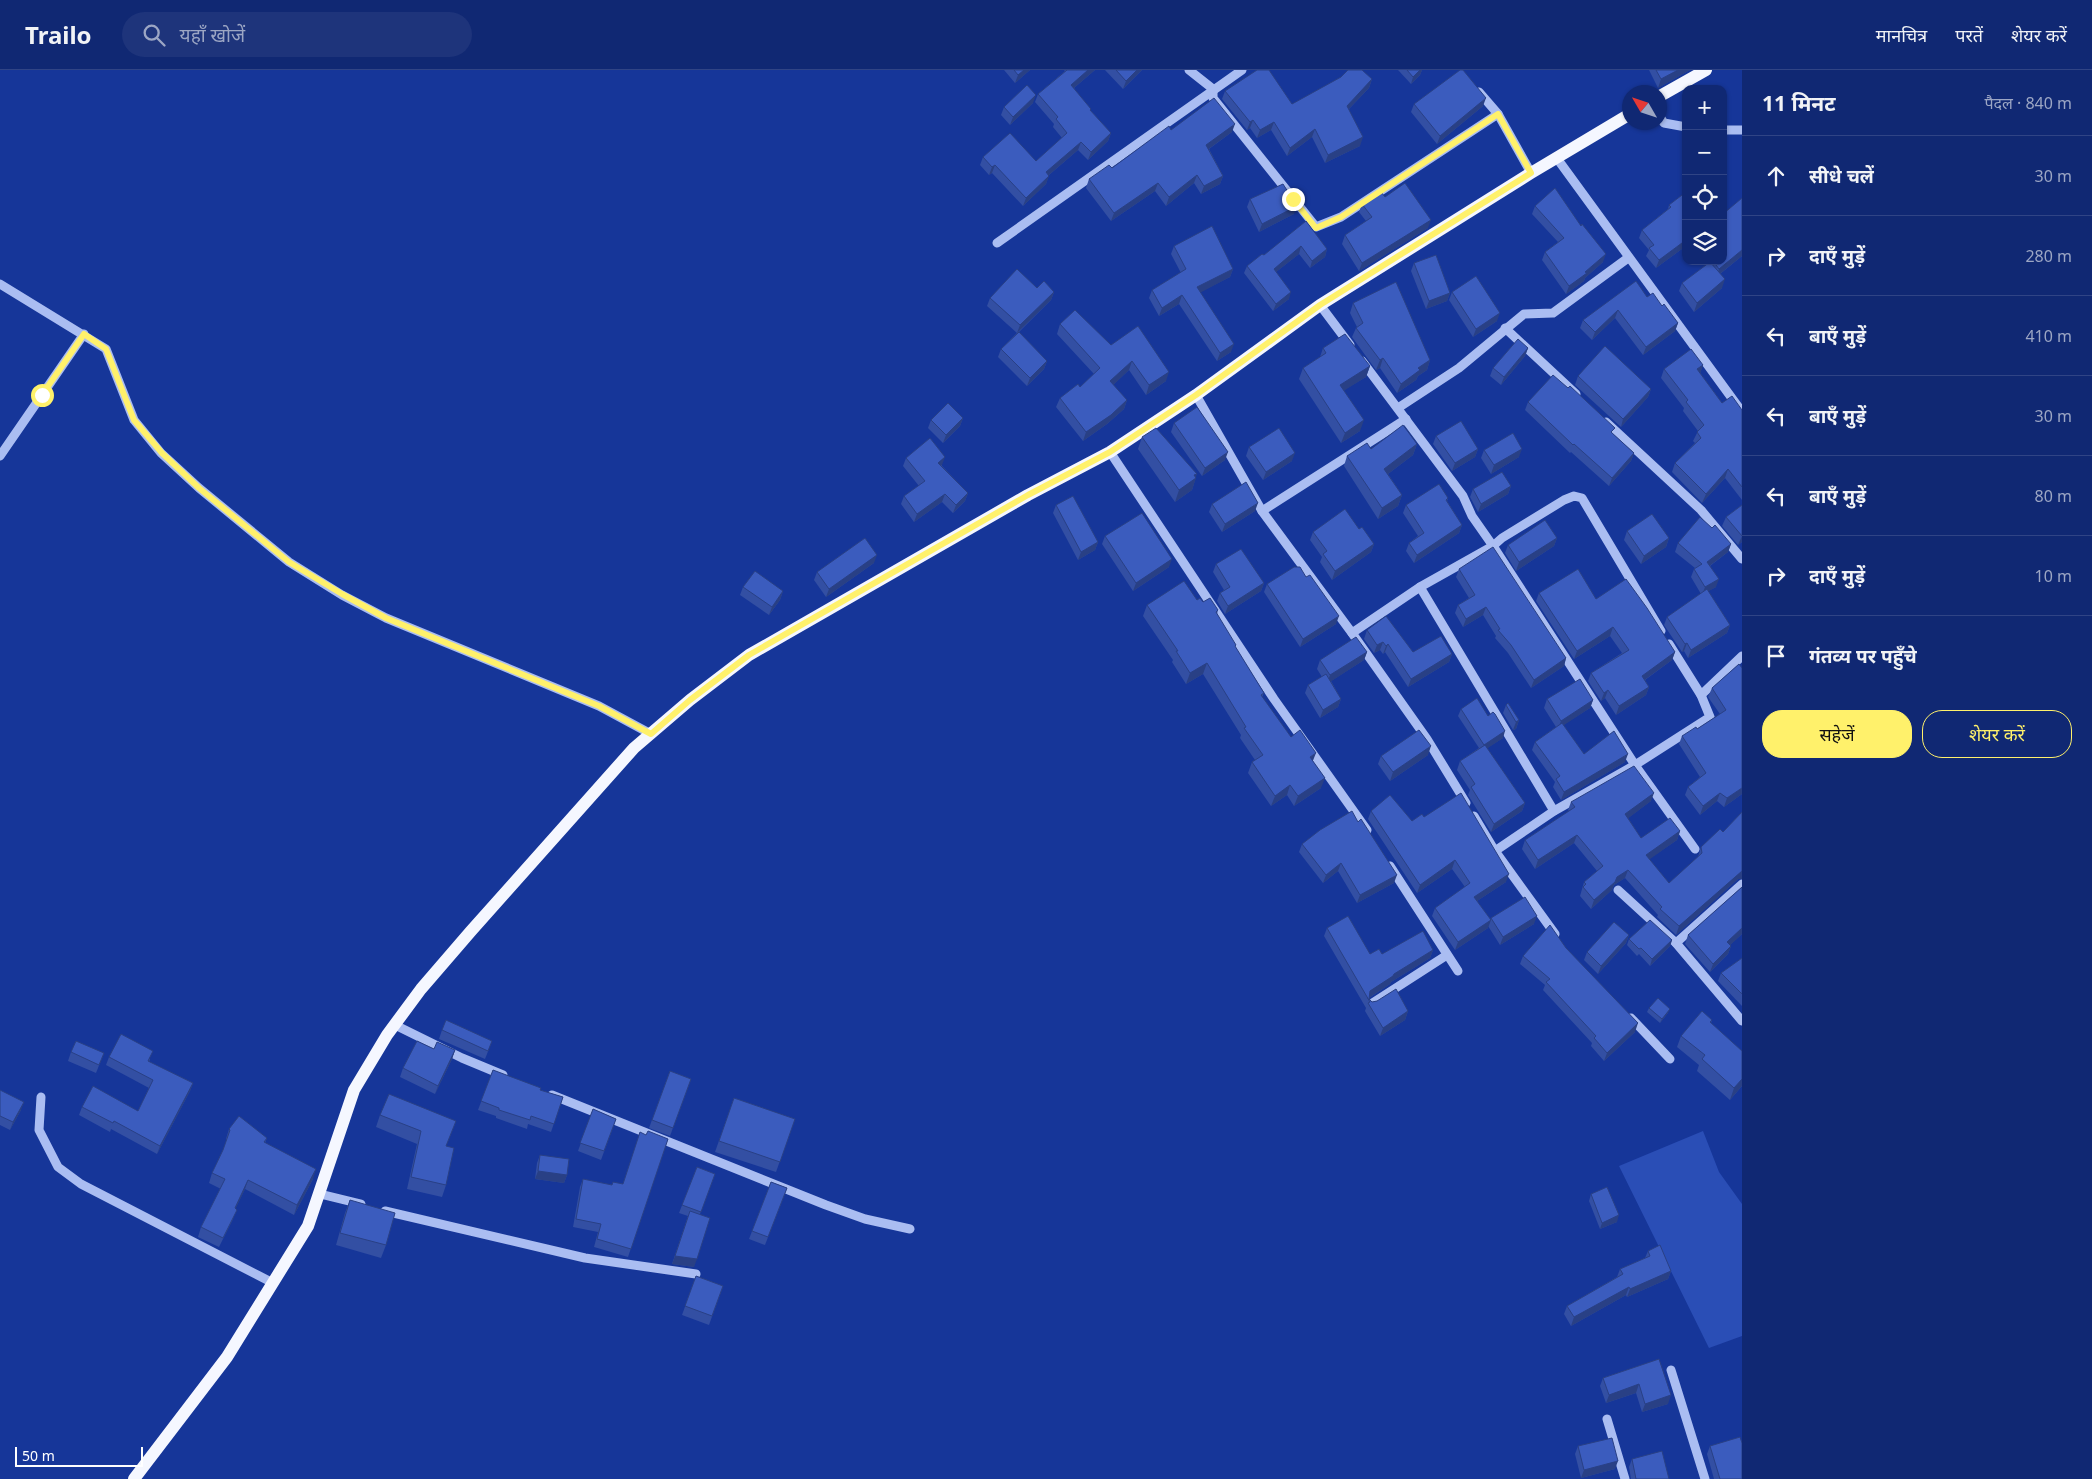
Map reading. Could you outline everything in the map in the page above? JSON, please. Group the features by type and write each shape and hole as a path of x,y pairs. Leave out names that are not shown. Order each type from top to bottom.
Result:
{"main road":[{"path":"1667,92 1706,70"},
{"path":"134,1479 227,1357 308,1226 354,1090 395,1025 421,989 471,931 634,748 690,700 749,655 1020,500 1110,452 1196,395 1320,305 1556,157 1622,119"}],"street":[{"path":"1189,70 1213,89"},
{"path":"997,243 1242,70"},
{"path":"1473,84 1498,114 1531,173"},
{"path":"1213,89 1213,98 1316,228 1341,217 1498,114"},
{"path":"1667,124 1682,126"},
{"path":"1727,130 1742,130"},
{"path":"1556,157 1742,412"},
{"path":"1398,408 1459,368 1524,314 1553,313 1628,258"},
{"path":"0,284 106,349 134,420 162,453 199,488 289,562 386,618 599,706 651,734"},
{"path":"1320,305 1463,496 1472,516 1635,765 1695,849"},
{"path":"1505,328 1585,402"},
{"path":"0,456 84,334"},
{"path":"1196,395 1262,511 1427,739 1495,851 1563,944"},
{"path":"1600,416 1702,510 1742,559"},
{"path":"1262,511 1406,419"},
{"path":"1110,452 1274,699 1371,835"},
{"path":"1352,633 1420,587 1493,546 1502,538 1564,500 1574,496 1582,498 1650,614 1701,695 1710,717 1635,765 1554,811 1495,851"},
{"path":"1420,587 1554,811"},
{"path":"1701,695 1742,656"},
{"path":"1386,859 1458,971"},
{"path":"1676,943 1742,884"},
{"path":"1618,890 1676,943 1742,1021"},
{"path":"1371,1004 1447,955"},
{"path":"1622,1009 1670,1059"},
{"path":"395,1025 462,1058 507,1077"},
{"path":"544,1092 826,1205 866,1219 910,1229"},
{"path":"41,1097 39,1130 58,1167 81,1184 273,1283"},
{"path":"320,1194 367,1206"},
{"path":"377,1208 584,1258 696,1274"},
{"path":"1671,1370 1705,1479"},
{"path":"1608,1419 1625,1479"}],"shaded area":[{"path":"1703,1131 1719,1172 1742,1204 1742,1336 1709,1348 1619,1166"}],"building":[{"path":"1014,70 1024,70 1018,75"},
{"path":"1067,70 1088,70 1071,85 1111,133 1091,152 1081,142 1046,172 1049,176 1026,198 995,165 992,167 983,157 1010,133 1036,161 1067,133 1056,119 1058,117 1038,94"},
{"path":"1116,70 1137,70 1126,81"},
{"path":"1257,70 1269,70 1292,104 1341,77 1348,70 1362,70 1372,79 1347,106 1363,137 1328,155 1315,129 1290,148 1274,122 1260,130 1253,120 1250,122 1225,91"},
{"path":"1407,70 1420,70 1413,77"},
{"path":"1460,70 1463,70 1486,98 1440,136 1414,104"},
{"path":"1656,70 1678,70 1661,79"},
{"path":"1027,85 1036,95 1013,117 1004,107"},
{"path":"1214,98 1235,124 1206,145 1223,176 1204,186 1197,175 1169,197 1158,183 1114,213 1089,179 1109,165 1112,168 1169,126 1171,130"},
{"path":"1405,183 1431,220 1362,263 1345,235 1372,217 1362,204 1381,192 1385,197"},
{"path":"1283,184 1297,206 1262,224 1250,199"},
{"path":"1555,188 1581,226 1582,224 1606,254 1585,272 1587,273 1569,286 1545,252 1564,238 1535,206"},
{"path":"1682,195 1682,243 1659,260 1649,248 1654,245 1642,230 1671,207 1669,205"},
{"path":"1742,198 1742,250 1727,262 1727,220 1727,211"},
{"path":"1306,221 1327,249 1312,261 1301,246 1274,269 1291,292 1276,304 1247,266 1262,254 1264,255"},
{"path":"1212,226 1233,269 1197,287 1234,344 1220,353 1182,295 1162,308 1152,290 1186,269 1174,246"},
{"path":"1436,255 1450,293 1429,301 1414,263"},
{"path":"1706,265 1713,265 1725,279 1697,303 1682,283"},
{"path":"1716,265 1724,265 1719,269"},
{"path":"1017,269 1037,288 1044,281 1054,292 1020,325 990,298"},
{"path":"1476,276 1500,313 1476,329 1452,292"},
{"path":"1636,281 1647,297 1653,293 1662,306 1664,304 1678,323 1646,347 1618,310 1595,332 1583,320"},
{"path":"1396,282 1430,360 1401,384 1383,358 1380,360 1356,328 1363,323 1353,303"},
{"path":"1075,310 1111,345 1138,326 1169,372 1149,385 1132,361 1110,381 1127,400 1111,415 1086,432 1060,398 1078,384 1080,387 1100,368 1060,324"},
{"path":"1019,332 1047,361 1030,378 1001,349"},
{"path":"1345,334 1370,366 1340,385 1364,420 1345,433 1303,368 1326,353 1323,348"},
{"path":"1518,339 1528,348 1504,377 1493,368"},
{"path":"1605,346 1651,389 1623,419 1578,376"},
{"path":"1691,349 1703,365 1697,369 1722,403 1732,396 1742,410 1742,487 1728,469 1706,494 1675,463 1701,438 1697,432 1704,425 1686,402 1688,400 1664,369"},
{"path":"1553,375 1568,388 1570,386 1615,428 1611,432 1634,453 1612,478 1573,445 1528,402"},
{"path":"948,403 963,418 946,435 931,420"},
{"path":"1197,407 1228,452 1205,468 1174,423"},
{"path":"1461,421 1478,449 1455,463 1436,436"},
{"path":"1403,425 1417,444 1384,469 1402,495 1382,508 1347,456 1367,443 1371,449"},
{"path":"1156,428 1197,474 1194,475 1196,478 1179,490 1142,437"},
{"path":"1279,428 1295,453 1266,472 1249,447"},
{"path":"1513,433 1522,449 1494,465 1484,450"},
{"path":"930,438 945,457 938,463 968,493 956,505 945,494 917,514 904,496 925,481 906,458"},
{"path":"1502,472 1511,486 1481,504 1473,489"},
{"path":"1246,482 1258,503 1225,524 1212,504"},
{"path":"1439,484 1448,498 1446,500 1462,525 1417,555 1409,543 1424,533 1406,505"},
{"path":"1073,496 1098,542 1081,552 1056,505"},
{"path":"1742,505 1742,536 1726,517"},
{"path":"1345,509 1359,529 1362,527 1374,544 1335,571 1323,554 1327,551 1313,532"},
{"path":"1142,513 1172,559 1136,583 1105,536"},
{"path":"1652,514 1669,538 1644,556 1627,531"},
{"path":"1700,517 1712,528 1715,525 1731,544 1707,562 1719,579 1705,587 1694,569 1702,564 1678,543"},
{"path":"1545,520 1557,538 1519,562 1508,545"},
{"path":"865,538 877,555 829,589 817,572"},
{"path":"1493,547 1566,658 1534,680 1511,645 1498,630 1500,629 1486,607 1466,619 1458,605 1475,595 1459,569"},
{"path":"1241,549 1264,583 1228,606 1220,593 1230,587 1216,564"},
{"path":"1294,567 1300,567 1306,577 1310,575 1339,616 1303,639 1267,584"},
{"path":"1578,569 1596,599 1626,579 1675,652 1642,676 1649,687 1619,706 1608,690 1604,693 1591,673 1629,650 1613,627 1577,651 1539,593"},
{"path":"755,571 783,591 772,607 743,587"},
{"path":"1184,581 1197,600 1200,598 1203,602 1210,598 1218,610 1216,612 1235,646 1264,693 1261,695 1291,737 1300,730 1316,753 1310,757 1325,778 1298,796 1290,785 1275,796 1252,762 1263,755 1244,728 1246,727 1207,663 1190,673 1176,651 1178,651 1147,605"},
{"path":"1707,589 1730,625 1691,650 1667,617"},
{"path":"1386,616 1413,652 1441,636 1452,654 1411,679 1388,644 1386,646 1383,642 1377,645 1367,630"},
{"path":"1356,637 1367,652 1330,675 1320,660"},
{"path":"1739,664 1742,668 1742,788 1727,798 1720,793 1703,806 1688,787 1706,773 1682,736 1696,727 1697,729 1726,710 1712,688"},
{"path":"1326,674 1341,699 1323,710 1308,685"},
{"path":"1580,679 1593,700 1561,721 1547,699"},
{"path":"1477,698 1488,716 1493,712 1495,714 1505,731 1484,745 1461,709"},
{"path":"1508,703 1519,720 1516,722 1506,705"},
{"path":"1562,723 1584,754 1614,731 1628,754 1564,792 1556,779 1560,776 1535,742"},
{"path":"1419,730 1431,746 1393,772 1381,756"},
{"path":"1485,745 1525,803 1494,824 1471,787 1475,784 1460,761"},
{"path":"1634,766 1654,793 1625,814 1641,838 1670,818 1680,831 1646,855 1669,883 1702,853 1701,847 1720,829 1723,832 1742,812 1742,871 1679,926 1660,909 1662,907 1628,870 1617,877 1615,882 1594,900 1583,887 1586,884 1584,882 1603,866 1577,835 1538,860 1525,840 1575,807 1571,802"},
{"path":"1461,793 1509,874 1474,897 1491,920 1458,942 1435,908 1470,883 1455,860 1420,885 1371,811 1390,795 1412,821 1422,814 1424,817"},
{"path":"1352,811 1358,822 1361,819 1397,875 1360,895 1341,863 1326,875 1302,844 1320,830"},
{"path":"1742,887 1742,928 1727,942 1731,946 1713,964 1688,935"},
{"path":"1525,897 1537,916 1503,937 1491,918"},
{"path":"1348,916 1370,954 1379,949 1382,954 1423,931 1433,950 1370,991 1369,999 1372,1002 1377,1001 1396,989 1408,1011 1383,1028 1327,928"},
{"path":"1650,920 1672,940 1652,959 1629,939"},
{"path":"1614,922 1629,935 1601,966 1587,952"},
{"path":"1550,925 1566,948 1638,1023 1607,1053 1594,1038 1596,1036 1546,982 1550,979 1523,956"},
{"path":"1742,958 1742,994 1721,973"},
{"path":"1658,998 1670,1009 1662,1019 1649,1008"},
{"path":"1702,1011 1712,1020 1710,1022 1742,1051 1742,1079 1734,1088 1702,1059 1705,1055 1681,1036"},
{"path":"446,1020 492,1041 488,1051 442,1030"},
{"path":"121,1034 153,1051 148,1061 193,1083 160,1146 114,1121 113,1123 82,1107 93,1086 138,1111 153,1080 109,1057"},
{"path":"76,1041 104,1053 99,1065 71,1052"},
{"path":"417,1041 434,1049 437,1042 455,1050 438,1086 403,1068"},
{"path":"493,1070 541,1088 540,1090 563,1097 554,1124 531,1116 530,1120 499,1110 499,1108 481,1101"},
{"path":"670,1071 691,1079 673,1128 652,1120"},
{"path":"0,1090 24,1102 13,1122 0,1116"},
{"path":"389,1094 456,1121 446,1146 454,1148 446,1185 411,1177 421,1131 380,1115"},
{"path":"734,1098 795,1119 780,1162 719,1141"},
{"path":"593,1109 616,1119 604,1151 580,1143"},
{"path":"239,1116 267,1138 264,1142 316,1169 297,1205 248,1180 235,1208 237,1210 223,1238 201,1227 225,1179 212,1173 223,1150 229,1129"},
{"path":"648,1131 668,1139 631,1249 597,1239 601,1224 576,1219 583,1179 612,1185 613,1182 623,1184 640,1132 646,1135"},
{"path":"540,1155 569,1159 567,1175 538,1171"},
{"path":"697,1167 715,1174 701,1212 682,1205"},
{"path":"771,1182 787,1188 768,1237 752,1231"},
{"path":"1607,1187 1619,1215 1602,1223 1591,1194"},
{"path":"350,1200 395,1213 386,1245 340,1233"},
{"path":"690,1211 710,1218 697,1259 675,1256"},
{"path":"1660,1245 1671,1271 1630,1289 1629,1287 1574,1317 1567,1306 1623,1274 1620,1269 1650,1256 1648,1251"},
{"path":"696,1276 723,1286 712,1316 685,1306"},
{"path":"1659,1359 1671,1395 1645,1404 1639,1384 1609,1395 1603,1378"},
{"path":"1740,1437 1742,1443 1742,1479 1720,1479 1710,1446"},
{"path":"1612,1438 1618,1461 1584,1470 1578,1446"},
{"path":"1662,1451 1669,1479 1636,1479 1632,1459"}],"route":[{"path":"42,395 84,334 106,349 134,420 162,453 199,488 289,562 386,618 599,706 651,734 690,700 749,655 1028,495 1110,452 1196,395 1320,305 1531,173 1498,114 1341,217 1316,228 1293,199"}]}
